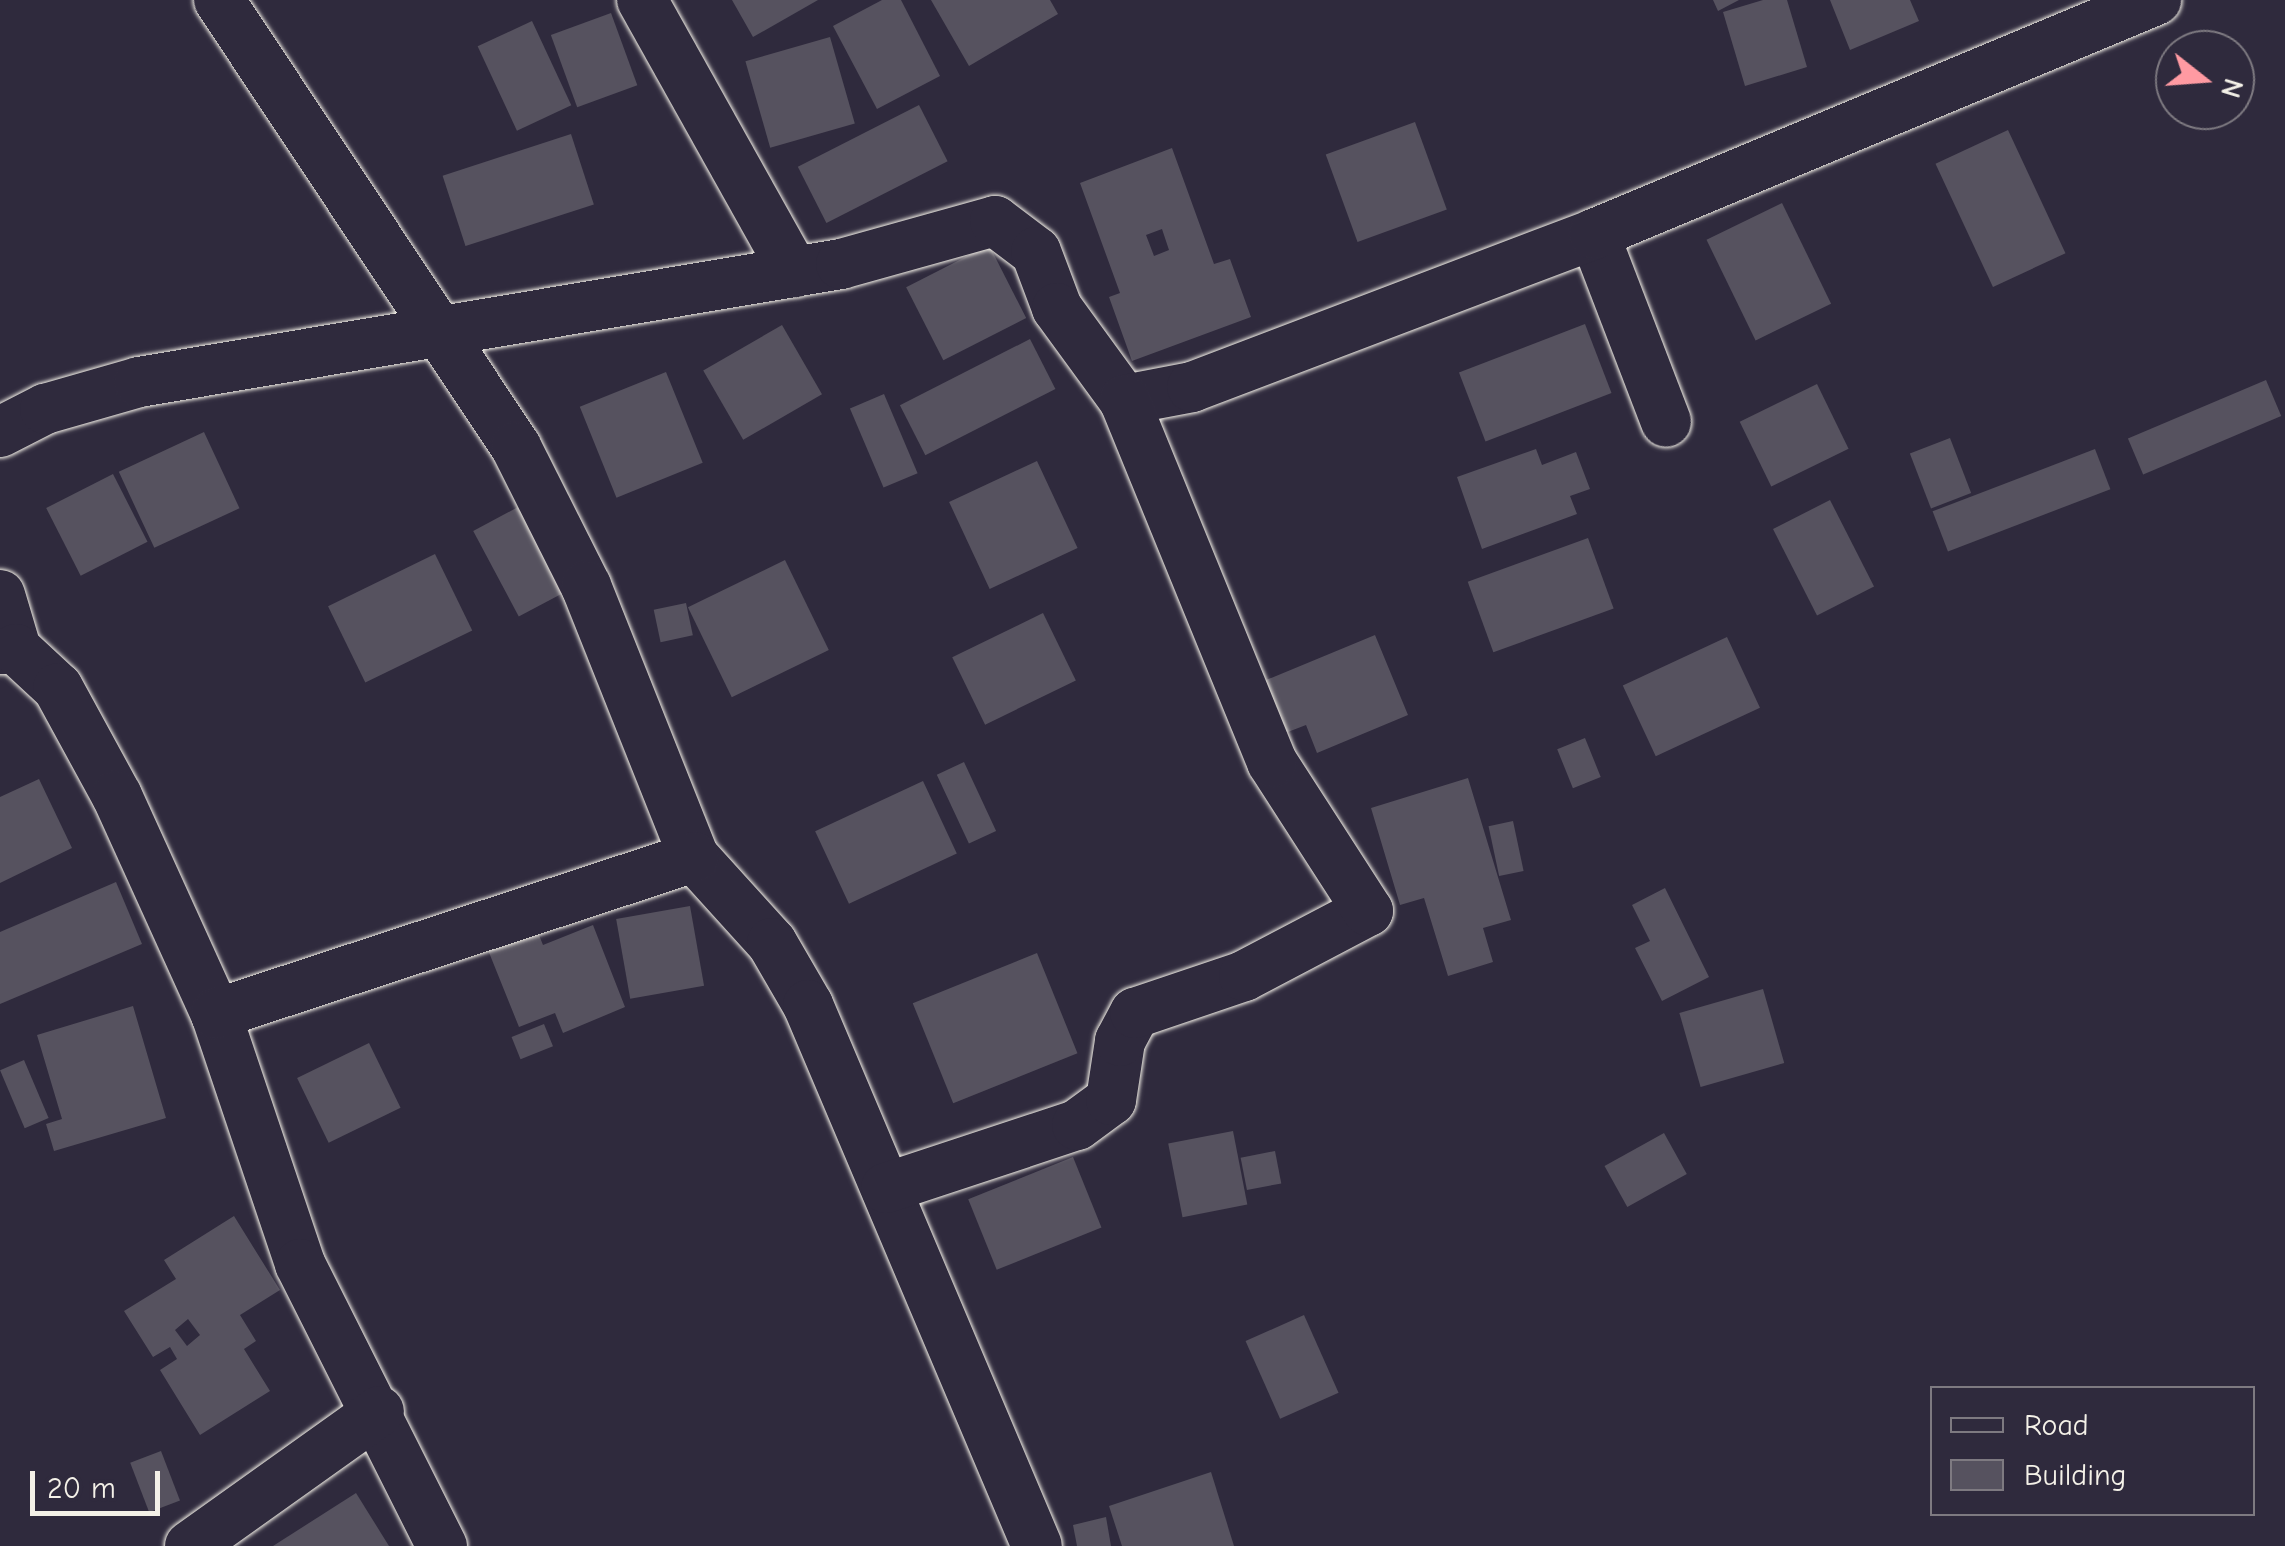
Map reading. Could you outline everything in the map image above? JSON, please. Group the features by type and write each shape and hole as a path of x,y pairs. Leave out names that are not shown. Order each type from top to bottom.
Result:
{"street":[{"path":"219,0 435,333 516,447 586,586 694,857 772,942 808,1005 1037,1546"},
{"path":"642,0 794,272"},
{"path":"1124,400 1192,387 1594,234 2156,0"},
{"path":"0,432 44,409 139,382 794,272 995,221 1036,252 1057,308 1124,400 1272,762 1368,910 1244,976 1135,1012 1120,1041 1111,1100 1077,1125 886,1188"},
{"path":"1594,234 1666,422"},
{"path":"0,595 8,649 58,688 216,1014 300,1264 379,1411 442,1546"},
{"path":"216,1014 694,857"},
{"path":"190,1546 379,1411"}],"building":[{"path":"732,0 818,0 753,37"},
{"path":"882,0 901,0 940,76 877,109 833,26"},
{"path":"931,0 1050,0 1058,14 969,66"},
{"path":"1713,0 1739,0 1718,11"},
{"path":"1763,0 1787,0 1807,67 1745,86 1723,12"},
{"path":"1830,0 1910,0 1919,21 1850,50"},
{"path":"611,13 637,85 577,107 551,35"},
{"path":"532,21 571,105 517,131 478,46"},
{"path":"830,37 855,124 770,148 745,61"},
{"path":"919,105 948,161 826,223 798,167"},
{"path":"1415,122 1447,209 1358,242 1326,154"},
{"path":"2008,130 2065,253 1993,287 1935,164"},
{"path":"571,134 594,204 465,246 443,176"},
{"path":"1172,148 1214,264 1230,259 1251,317 1132,361 1109,297 1120,293 1080,183","holes":["1162,229 1169,250 1154,256 1146,235"]},
{"path":"1782,203 1831,304 1756,340 1707,240"},
{"path":"989,245 1026,318 943,360 906,287"},
{"path":"1585,324 1612,393 1485,441 1459,372"},
{"path":"782,325 822,394 743,440 703,370"},
{"path":"1030,339 1055,389 925,455 900,405"},
{"path":"666,372 703,463 616,498 580,407"},
{"path":"2266,380 2281,416 2143,475 2128,439"},
{"path":"1817,384 1849,449 1771,486 1740,422"},
{"path":"884,394 918,473 884,488 850,408"},
{"path":"204,432 239,508 154,548 119,472"},
{"path":"1950,438 1971,493 1931,508 1910,453"},
{"path":"1536,449 1542,465 1576,452 1590,489 1570,496 1577,514 1482,549 1457,477"},
{"path":"2095,449 2110,489 1948,551 1933,511"},
{"path":"1037,461 1078,548 990,589 949,502"},
{"path":"113,474 148,542 81,576 46,508"},
{"path":"1830,500 1874,586 1817,615 1773,529"},
{"path":"520,506 566,592 519,617 473,531"},
{"path":"1588,538 1614,608 1493,652 1468,582"},
{"path":"435,554 472,630 365,683 328,606"},
{"path":"785,560 829,650 732,697 688,607"},
{"path":"686,603 693,635 661,642 654,610"},
{"path":"1043,613 1076,680 985,725 952,657"},
{"path":"1375,635 1408,715 1317,753 1306,725 1280,735 1259,683"},
{"path":"1727,637 1760,708 1656,756 1623,686"},
{"path":"1585,738 1601,777 1573,788 1557,749"},
{"path":"964,762 996,831 969,844 937,775"},
{"path":"1468,778 1511,920 1483,928 1493,962 1448,976 1424,898 1400,905 1371,808"},
{"path":"39,779 72,848 0,883 0,797"},
{"path":"923,781 957,854 849,904 815,831"},
{"path":"1513,821 1524,871 1499,876 1489,826"},
{"path":"116,882 142,944 0,1004 0,932"},
{"path":"1665,888 1709,977 1662,1001 1635,948 1650,941 1632,905"},
{"path":"690,906 704,986 630,999 616,919"},
{"path":"593,925 625,1007 563,1033 555,1013 519,1027 488,950 537,930 543,945"},
{"path":"1037,953 1077,1053 953,1103 913,1003"},
{"path":"1763,989 1784,1063 1701,1087 1679,1013"},
{"path":"133,1006 166,1118 54,1151 46,1124 62,1119 37,1035"},
{"path":"544,1024 553,1046 521,1059 512,1037"},
{"path":"369,1043 401,1108 329,1143 297,1078"},
{"path":"24,1060 49,1118 25,1128 0,1070"},
{"path":"1233,1131 1247,1205 1183,1217 1168,1144"},
{"path":"1664,1133 1687,1174 1627,1207 1605,1166"},
{"path":"1275,1151 1281,1183 1247,1190 1241,1158"},
{"path":"1073,1157 1101,1227 997,1270 968,1199"},
{"path":"234,1216 280,1290 240,1315 256,1341 244,1349 270,1391 200,1435 160,1370 177,1359 170,1347 153,1357 124,1311 176,1279 164,1260","holes":["188,1319 200,1335 187,1346 175,1330"]},
{"path":"1304,1315 1339,1393 1280,1419 1246,1341"},
{"path":"161,1451 180,1500 149,1512 130,1463"},
{"path":"1211,1472 1234,1546 1122,1546 1109,1506"},
{"path":"356,1493 389,1546 273,1546"},
{"path":"1106,1517 1111,1546 1077,1546 1073,1525"}]}
